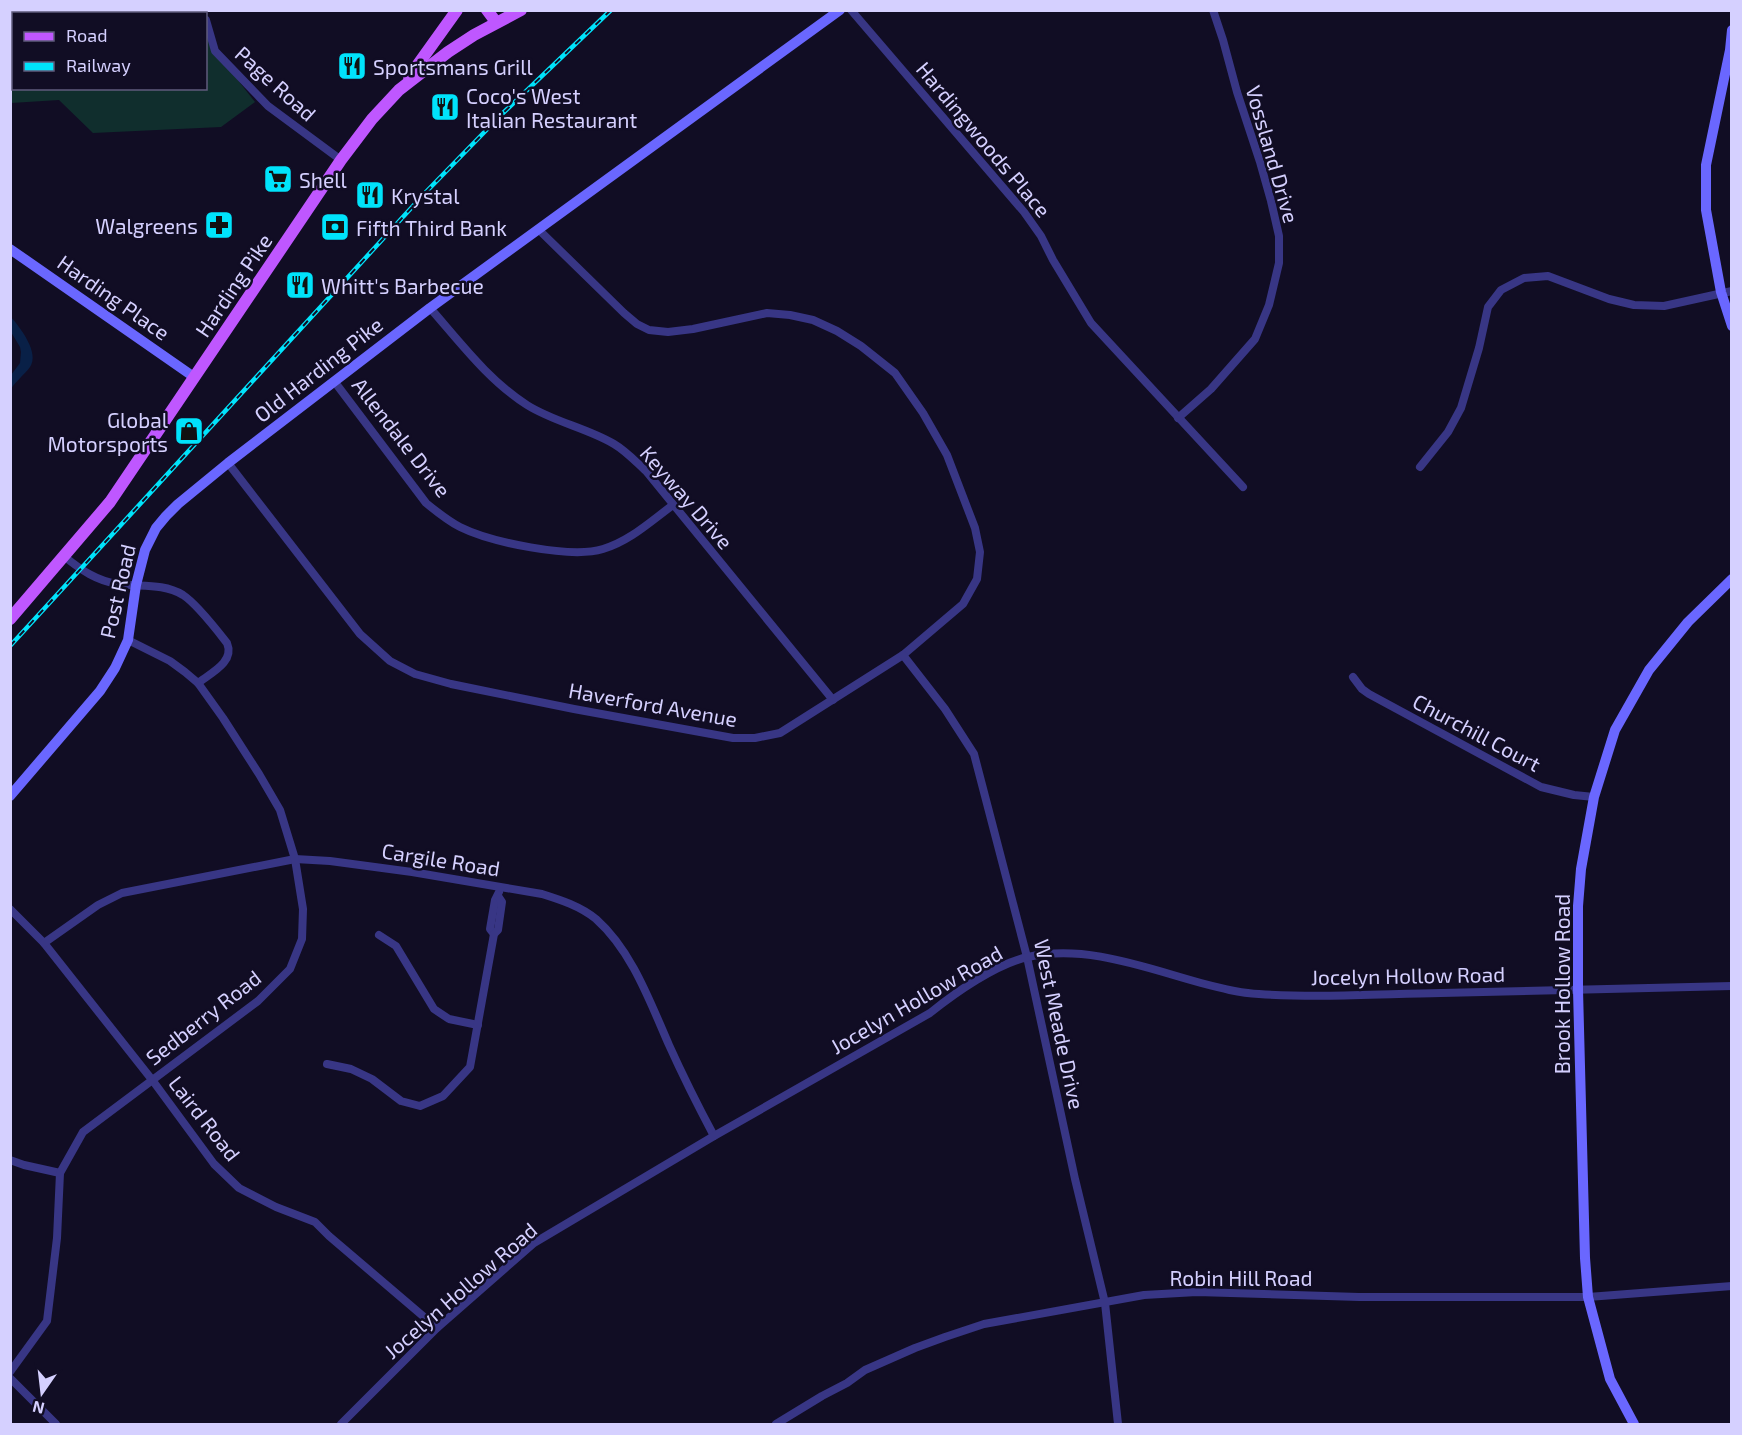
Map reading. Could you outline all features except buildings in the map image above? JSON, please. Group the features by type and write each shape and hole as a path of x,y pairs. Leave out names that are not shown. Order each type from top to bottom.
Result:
{"main road":[{"path":"399,90 457,10"},
{"path":"487,10 496,22"},
{"name":"Harding Pike","path":"10,619 110,502 341,160 372,119 399,90 448,52 496,22 521,10"}],"street":[{"name":"Old Harding Pike","path":"228,463 430,308 840,10"},
{"name":"Hardingwoods Place","path":"851,10 1024,212 1041,236 1090,323 1243,487"},
{"name":"Vossland Drive","path":"1178,418 1211,389 1255,339 1269,305 1279,263 1279,236 1271,201 1213,10"},
{"name":"Page Road","path":"207,23 215,51 268,106 341,160"},
{"path":"1731,30 1730,50 1706,165 1706,210 1726,291 1731,326"},
{"name":"Haverford Avenue","path":"228,463 360,634 390,661 415,674 495,694 733,738 755,738 780,733 903,655 963,604 977,579 980,552 975,528 947,454 896,373 837,331 813,320 792,315 767,313 693,329 668,332 649,330 624,313 538,229"},
{"name":"Harding Place","path":"10,249 194,377"},
{"path":"1420,467 1448,432 1461,408 1479,348 1488,307 1502,290 1524,278 1548,276 1609,299 1634,305 1664,306 1726,291"},
{"name":"Keyway Drive","path":"430,308 484,370 527,405 553,419 615,445 645,471 833,700"},
{"name":"Allendale Drive","path":"334,381 426,503 445,518 482,536 547,550 570,552 601,550 631,536 673,505"},
{"name":"Post Road","path":"10,796 100,691 115,668 128,640 136,585 145,550 151,537 178,504 228,463"},
{"path":"65,557 92,576 120,584 161,587 184,596 227,643 230,650 225,663 198,683"},
{"name":"Brook Hollow Road","path":"1634,1425 1610,1378 1588,1297 1578,990 1578,906 1581,869 1594,797 1615,730 1649,670 1688,622 1731,579"},
{"name":"Sedberry Road","path":"10,1372 47,1321 57,1238 60,1173 83,1131 258,1001 290,969 302,939 303,909 296,859 280,810 223,718 198,683 170,661 128,640"},
{"name":"West Meade Drive","path":"903,655 945,709 974,754 1027,957 1075,1179 1105,1303 1118,1425"},
{"name":"Churchill Court","path":"1353,677 1369,694 1541,787 1594,797"},
{"name":"Cargile Road","path":"44,943 98,905 122,893 296,859 402,870 542,894 583,909 597,920 617,942 645,990 690,1092 714,1136"},
{"path":"327,1064 351,1069 372,1079 401,1101 420,1106 443,1096 470,1067 494,934 490,929 500,886"},
{"name":"Laird Road","path":"10,909 44,943 153,1081 214,1164 239,1188 276,1207 315,1222 437,1328"},
{"path":"379,935 396,946 434,1009 449,1019 478,1025"},
{"name":"Jocelyn Hollow Road","path":"341,1425 437,1328 534,1243 714,1136 930,1013 993,971 1027,957 1087,954 1219,988 1257,994 1335,996 1731,986"},
{"path":"10,1160 60,1173"},
{"name":"Robin Hill Road","path":"777,1425 866,1370 915,1348 984,1324 1144,1295 1197,1292 1359,1297 1588,1297 1731,1286"},
{"path":"10,1378 57,1425"}],"green space":[{"path":"11,10 203,10 203,12 12,12 12,90 207,90 207,23 215,51 255,102 221,127 93,133 59,100 11,103"}],"water":[{"path":"11,10 91,10 91,12 12,12 11,30"},
{"path":"10,316 28,340 32,355 30,367 11,389 11,375 20,363 21,352 11,332"}],"railway":[{"path":"10,646 424,194 502,114 611,10"}],"place":[{"name":"Sportsmans Grill","path":"352,66"},
{"name":"Coco's West Italian Restaurant","path":"445,107"},
{"name":"Shell","path":"278,179"},
{"name":"Krystal","path":"370,195"},
{"name":"Walgreens","path":"219,225"},
{"name":"Fifth Third Bank","path":"335,227"},
{"name":"Whitt's Barbecue","path":"300,285"},
{"name":"Global Motorsports","path":"189,431"}]}
